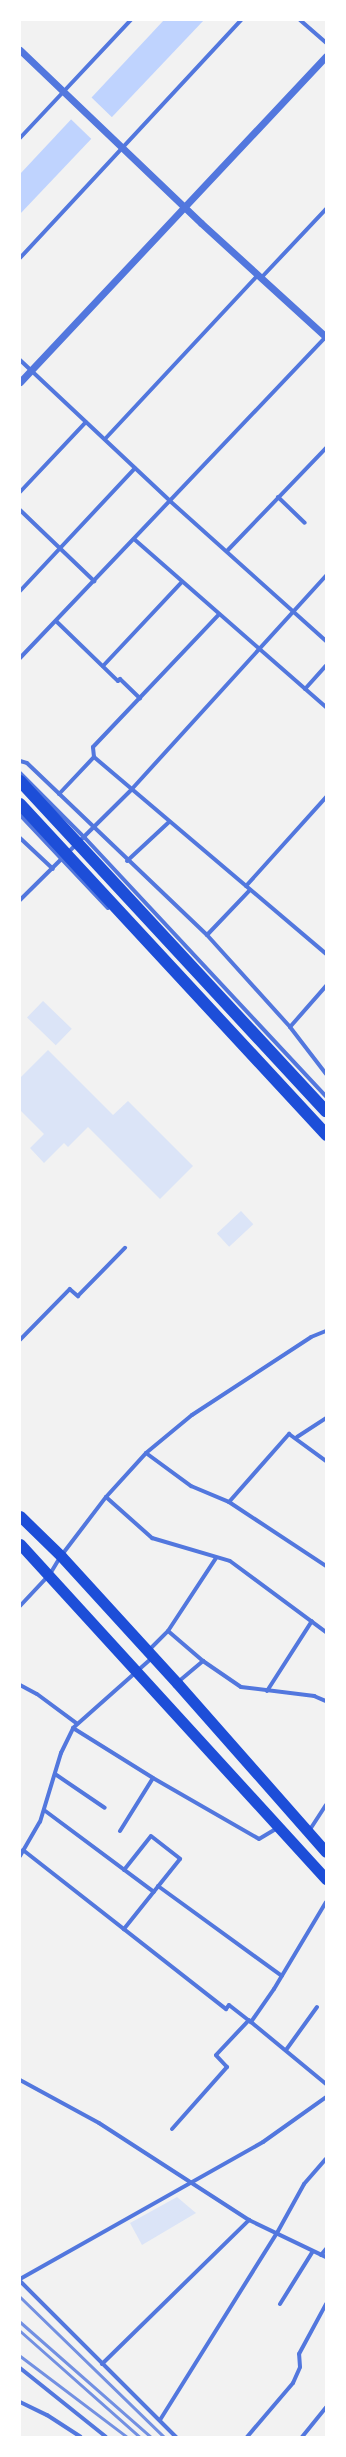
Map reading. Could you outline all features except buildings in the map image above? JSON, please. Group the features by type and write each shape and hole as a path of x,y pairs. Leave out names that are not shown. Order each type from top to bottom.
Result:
{"highway":[{"path":"20,781 326,1112"},
{"path":"20,804 326,1135"},
{"path":"20,1516 61,1556 151,1654 326,1852"},
{"path":"20,1544 50,1574 326,1879"}],"street":[{"path":"20,138 66,93 131,20"},
{"path":"20,258 122,146 241,20"},
{"path":"300,20 326,43"},
{"path":"20,50 259,277 326,337 20,658"},
{"path":"20,382 326,56"},
{"path":"105,439 326,209"},
{"path":"20,360 170,502 326,641"},
{"path":"20,492 86,422"},
{"path":"226,551 326,448"},
{"path":"20,591 61,550 135,468"},
{"path":"278,497 305,523"},
{"path":"20,510 94,581"},
{"path":"134,539 326,707"},
{"path":"20,900 63,860 131,790 326,576"},
{"path":"103,666 182,582"},
{"path":"219,614 93,747 94,757 131,790 326,954"},
{"path":"56,621 103,666 140,698"},
{"path":"305,689 326,666"},
{"path":"59,794 94,757"},
{"path":"20,761 27,763 127,861 207,934 290,1026 326,1074"},
{"path":"20,773 85,838 326,1096"},
{"path":"207,934 326,797"},
{"path":"20,815 326,1141"},
{"path":"127,861 169,822"},
{"path":"20,838 53,869"},
{"path":"290,1026 326,986"},
{"path":"20,1340 70,1289 78,1296 125,1248"},
{"path":"20,1606 50,1574 61,1556 106,1498 146,1453 192,1415 311,1337 326,1331"},
{"path":"297,1437 326,1418"},
{"path":"229,1502 289,1434 297,1437 326,1461"},
{"path":"146,1453 191,1486 229,1502 326,1566"},
{"path":"106,1498 152,1538 230,1562 326,1632"},
{"path":"20,1856 44,1810 60,1753 76,1723 138,1671 168,1631 216,1558"},
{"path":"267,1691 312,1621"},
{"path":"168,1631 203,1661 235,1684 267,1691 314,1696 326,1701"},
{"path":"177,1683 203,1661"},
{"path":"20,1685 37,1694 76,1723"},
{"path":"73,1728 153,1778 259,1839 279,1827"},
{"path":"55,1774 105,1808"},
{"path":"120,1831 153,1778"},
{"path":"308,1833 326,1804"},
{"path":"44,1810 154,1892"},
{"path":"124,1870 151,1836 180,1859 124,1929"},
{"path":"23,1850 226,2009 230,2006 250,2021 326,2084"},
{"path":"158,1886 282,1976"},
{"path":"172,2129 227,2067 216,2055 250,2021 282,1976 326,1902"},
{"path":"286,2050 317,2007"},
{"path":"20,2080 99,2123 249,2220 326,2257"},
{"path":"176,2437 20,2280 263,2142 326,2097"},
{"path":"160,2420 277,2233 304,2184 326,2159"},
{"path":"102,2364 249,2220"},
{"path":"321,2255 326,2249"},
{"path":"280,2304 313,2251"},
{"path":"247,2437 294,2383 300,2367 299,2354 326,2304"},
{"path":"20,2368 106,2437"},
{"path":"20,2402 47,2415 81,2437"},
{"path":"302,2437 326,2407"}],"shaded area":[{"path":"43,1001 72,1029 56,1045 27,1018"},
{"path":"48,1050 113,1115 128,1101 193,1166 160,1199 88,1127 68,1147 64,1143 44,1163 30,1148 44,1134 20,1110 20,1078"},
{"path":"241,1211 253,1224 229,1247 217,1234"},
{"path":"177,2197 196,2213 142,2245 130,2223"}],"water":[{"path":"164,20 204,20 20,214 20,174"}],"pier":[{"path":"90,96 113,118 92,140 69,118"}],"railway":[{"path":"20,2297 164,2437"},
{"path":"20,2322 151,2437"},
{"path":"20,2331 140,2437"},
{"path":"20,2356 127,2437"}]}
